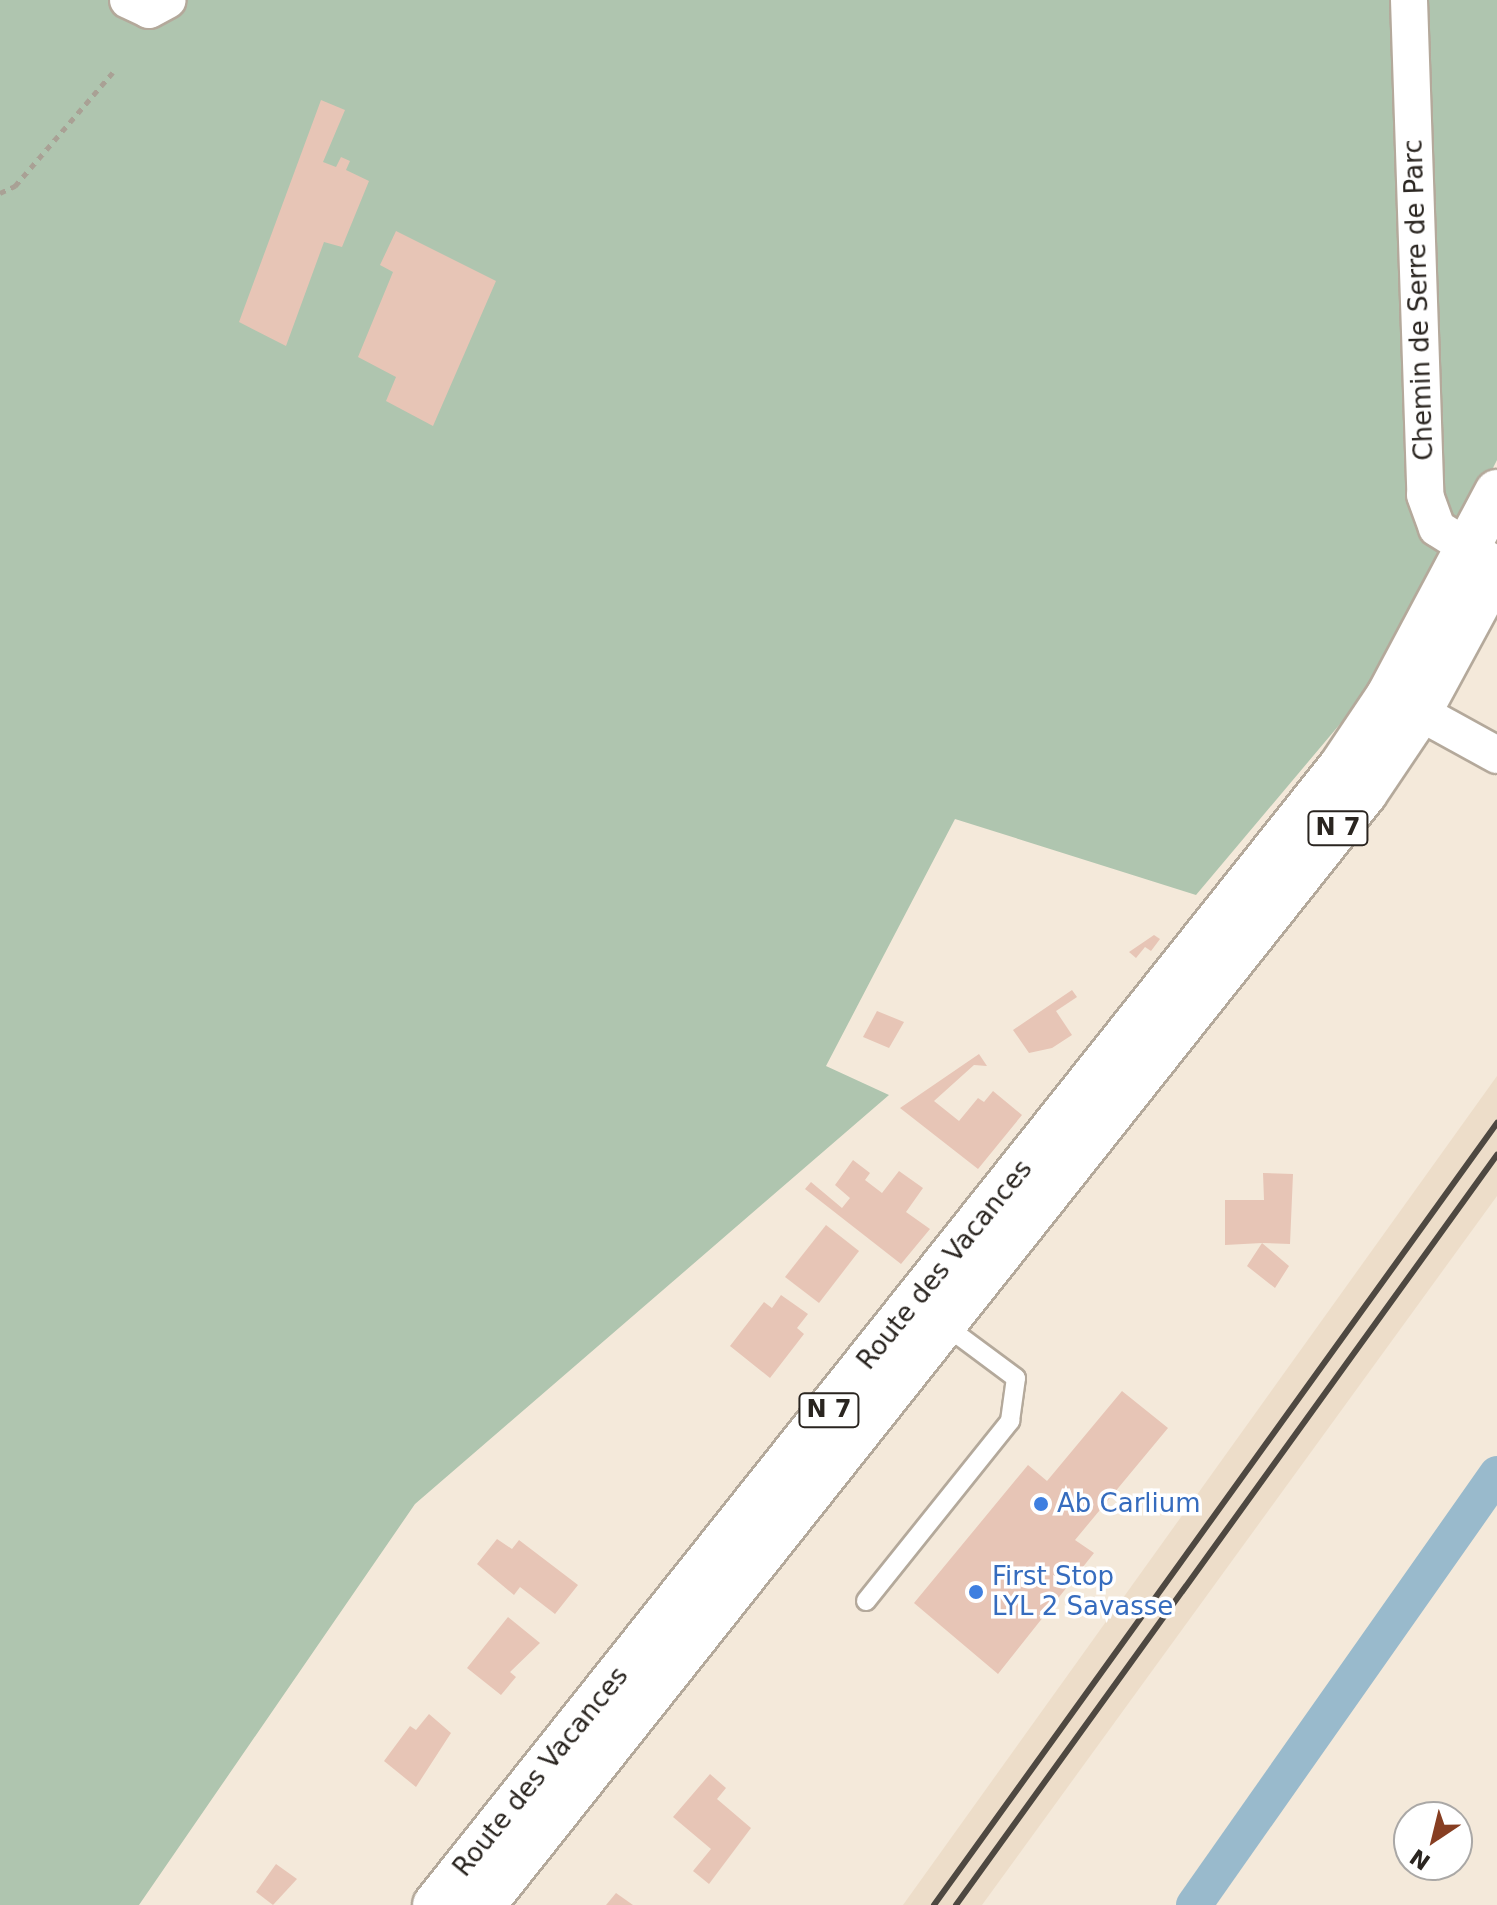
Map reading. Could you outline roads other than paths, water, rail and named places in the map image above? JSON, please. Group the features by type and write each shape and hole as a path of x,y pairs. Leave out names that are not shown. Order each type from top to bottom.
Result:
{"main road":[{"name":"N 7","path":"1404,705 1487,561 1497,492"},
{"name":"Route des Vacances","path":"435,1905 930,1314 1253,940 1404,705"},
{"name":"Route des Vacances","path":"483,1905 930,1314"}],"street":[{"path":"128,0 149,10 168,0"},
{"name":"Chemin de Serre de Parc","path":"1409,0 1425,495 1437,528 1487,561"},
{"path":"1404,705 1497,755"}],"lane":[{"path":"866,1601 1010,1421 1016,1378 930,1314"}],"waterway":[{"path":"1194,1905 1497,1474"}],"railway":[{"path":"934,1905 1497,1123"},
{"path":"956,1905 1497,1155"}],"place":[{"name":"Ab Carlium","path":"1041,1504"},
{"name":"First Stop LYL 2 Savasse","path":"976,1592"}]}
